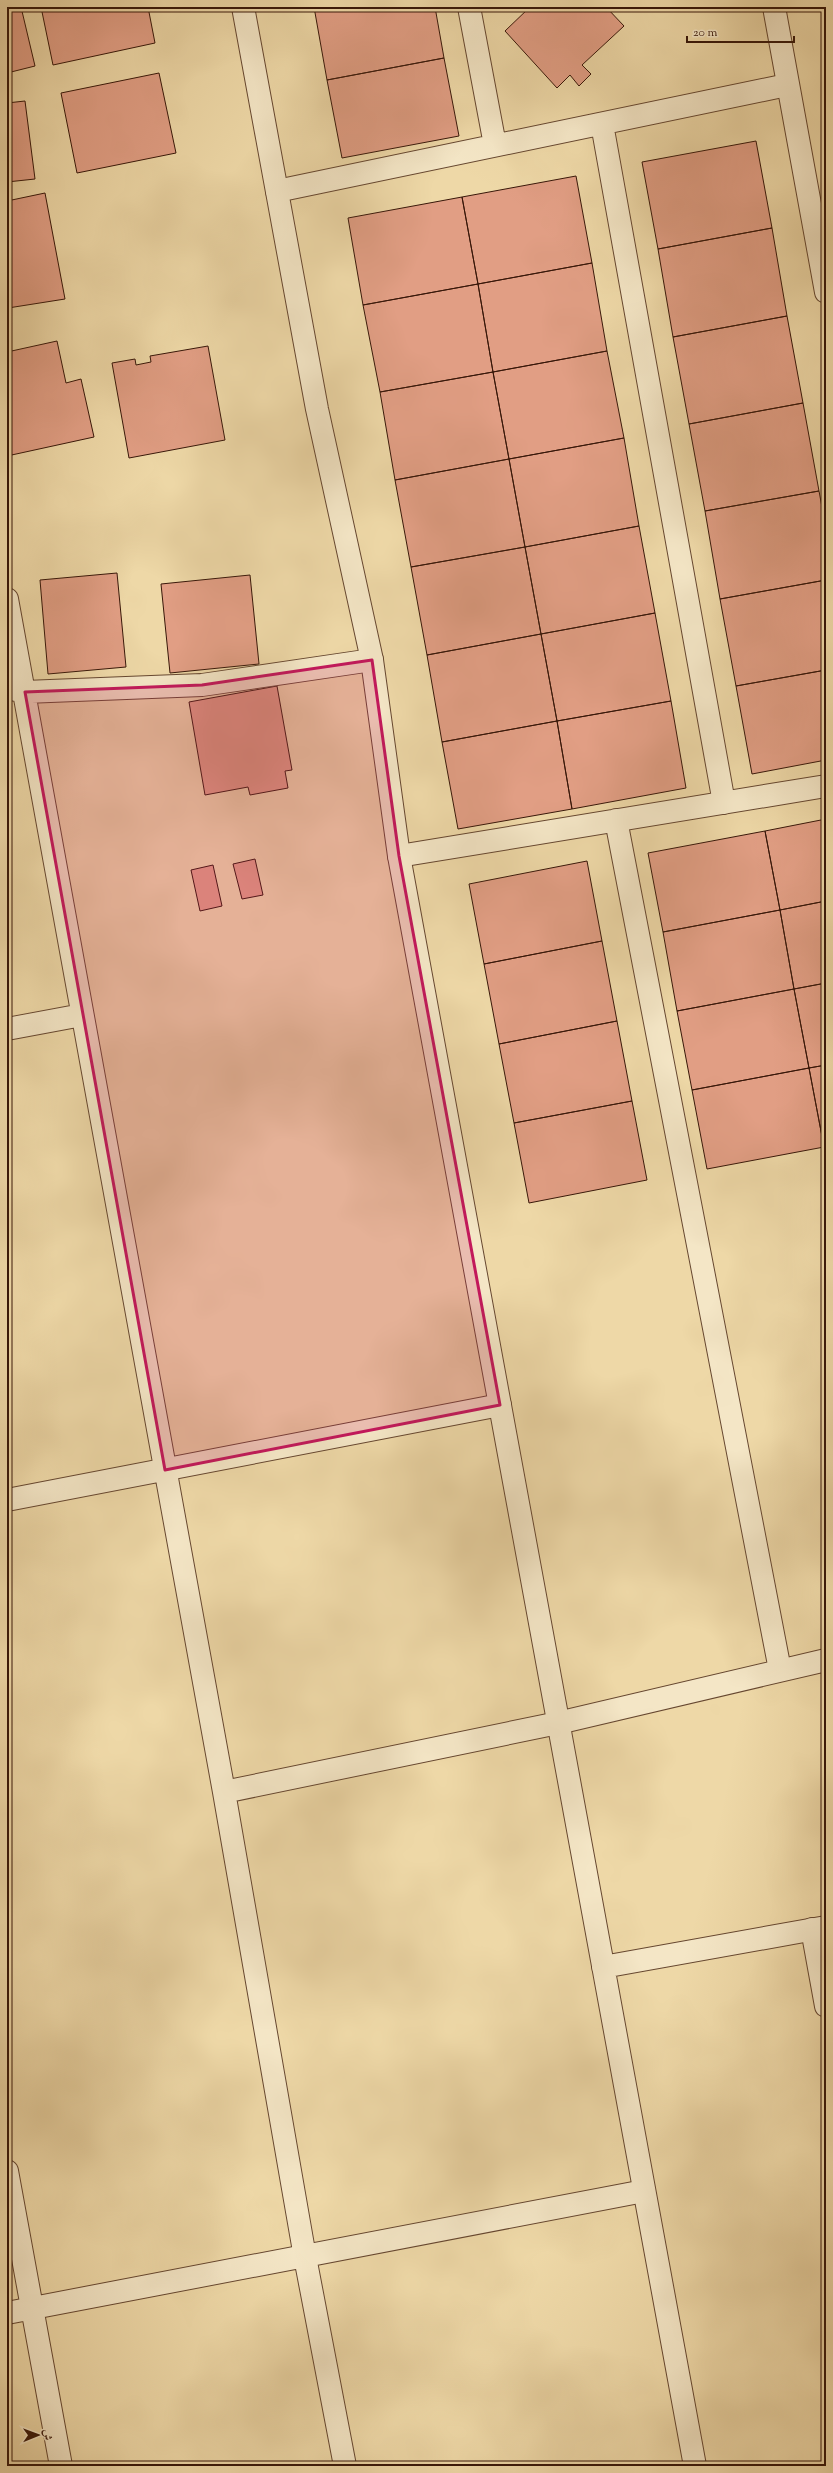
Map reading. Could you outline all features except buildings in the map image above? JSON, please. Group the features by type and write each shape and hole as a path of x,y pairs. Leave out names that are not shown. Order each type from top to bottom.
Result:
{"street":[{"path":"243,7 317,409 372,660 399,856 695,2466"},
{"path":"469,7 495,145"},
{"path":"774,7 787,85 826,292"},
{"path":"277,191 787,85"},
{"path":"602,124 724,802"},
{"path":"7,599 16,690 82,1015 224,1792 305,2257 345,2466"},
{"path":"16,690 202,685 372,660"},
{"path":"399,856 826,786"},
{"path":"616,820 780,1670"},
{"path":"7,1029 82,1015"},
{"path":"7,1500 500,1405"},
{"path":"224,1792 558,1723 826,1660"},
{"path":"603,1967 819,1928 826,2006"},
{"path":"7,2171 61,2466"},
{"path":"7,2314 644,2191"}],"highlighted area":[{"path":"372,660 399,856 500,1405 165,1470 25,692 202,685"}]}
